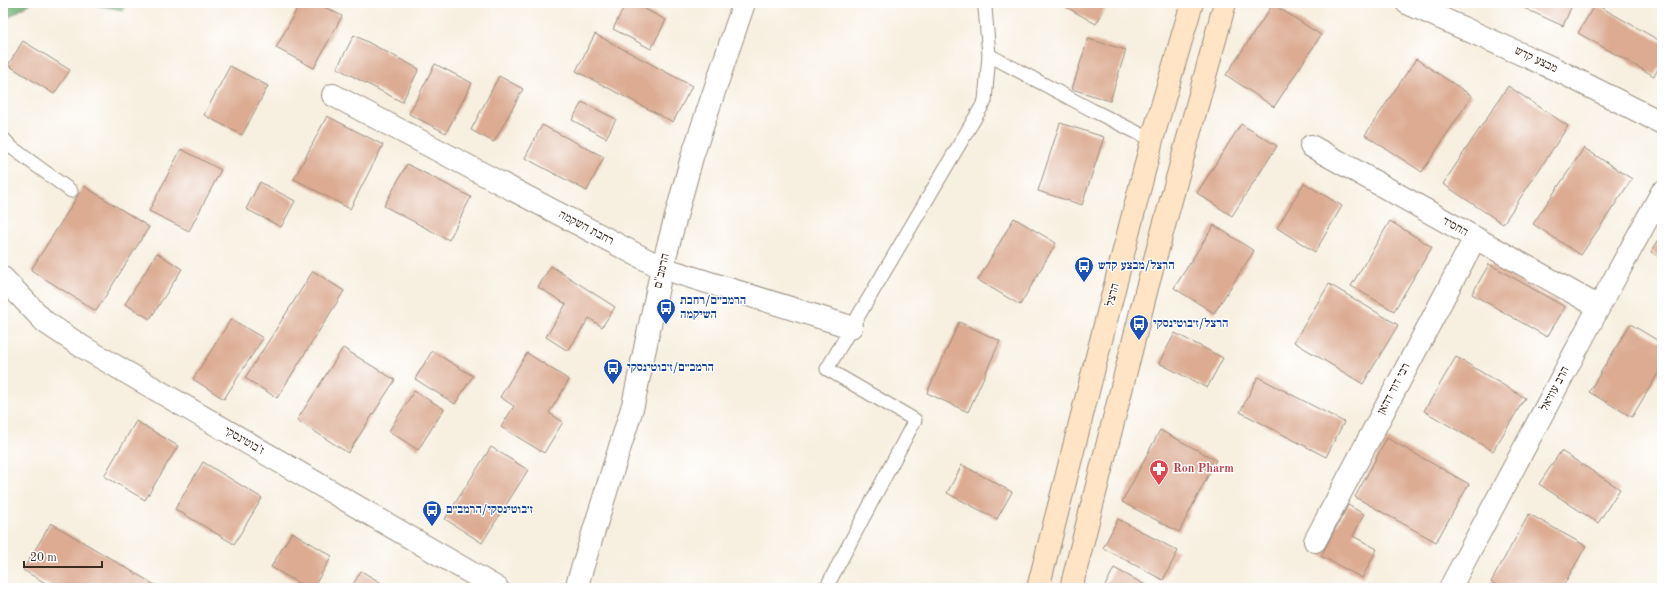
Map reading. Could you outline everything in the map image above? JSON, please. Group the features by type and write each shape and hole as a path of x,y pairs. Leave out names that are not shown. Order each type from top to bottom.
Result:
{"main road":[{"name":"הרצל","path":"1038,588 1152,140 1192,3"},
{"path":"1071,588 1147,288 1225,3"}],"street":[{"name":"הרמב\"ם","path":"576,588 633,405 662,268 692,157 744,3"},
{"name":"מבצע קדש","path":"1407,3 1557,70 1662,123"},
{"name":"רחבת השקמה","path":"333,95 662,268 851,328"},
{"name":"החסיד","path":"1311,146 1474,238 1599,306"},
{"name":"הרב עוזיאל","path":"1450,588 1599,306 1662,192"},
{"name":"רבי דוד דהאן","path":"1315,541 1474,238"},
{"name":"ז'בוטינסקי","path":"3,278 45,322 81,346 497,588"}],"lane":[{"path":"826,588 915,420 827,369 985,101 989,55 986,8 988,3"},
{"path":"989,55 1152,140"},
{"path":"6,147 72,191"}],"green space":[{"path":"3,3 31,3 3,21"},
{"path":"85,3 128,3 122,10"}],"building":[{"path":"300,3 317,3 342,16 314,68 276,48"},
{"path":"626,3 633,3 666,20 651,49 613,29"},
{"path":"1059,3 1108,3 1096,24"},
{"path":"1513,3 1573,3 1563,26"},
{"path":"1273,4 1321,35 1274,107 1226,75"},
{"path":"1595,4 1662,42 1662,62 1654,76 1578,33"},
{"path":"595,34 692,86 673,122 576,71"},
{"path":"354,35 419,69 402,102 337,68"},
{"path":"1088,39 1126,50 1110,101 1072,89"},
{"path":"23,41 70,70 54,94 8,65"},
{"path":"1416,59 1472,96 1422,172 1365,135"},
{"path":"435,64 472,83 446,133 409,114"},
{"path":"230,66 268,86 242,135 204,115"},
{"path":"499,76 523,89 494,142 471,130"},
{"path":"1508,86 1568,126 1503,224 1443,184"},
{"path":"582,102 616,119 606,138 572,120"},
{"path":"327,116 383,145 350,209 294,179"},
{"path":"1060,123 1104,137 1082,205 1038,191"},
{"path":"1241,124 1277,146 1232,216 1197,193"},
{"path":"542,125 604,157 587,191 525,158"},
{"path":"1584,148 1632,179 1581,255 1533,224"},
{"path":"181,149 221,170 189,231 149,211"},
{"path":"407,164 471,197 449,240 384,206"},
{"path":"260,182 295,201 281,227 246,209"},
{"path":"1304,183 1342,206 1315,252 1277,228"},
{"path":"84,186 149,227 96,311 31,270"},
{"path":"1014,218 1056,243 1020,305 978,280"},
{"path":"1390,221 1432,247 1394,311 1351,286"},
{"path":"1214,225 1254,251 1214,313 1174,288"},
{"path":"1662,235 1662,259 1651,252"},
{"path":"157,253 182,269 150,319 125,304"},
{"path":"1489,264 1565,307 1547,337 1472,294"},
{"path":"551,266 615,307 602,327 589,318 568,351 546,337 566,304 538,287"},
{"path":"313,271 344,291 277,398 245,378"},
{"path":"1329,284 1398,325 1363,384 1294,342"},
{"path":"231,319 263,338 224,399 193,379"},
{"path":"959,322 1000,341 968,412 927,393"},
{"path":"1630,324 1662,343 1662,367 1632,417 1589,392"},
{"path":"1175,333 1223,358 1207,388 1159,363"},
{"path":"343,348 395,380 348,453 297,420"},
{"path":"432,351 473,376 455,404 415,379"},
{"path":"527,353 569,380 549,413 563,422 544,453 501,427 514,406 500,397"},
{"path":"1456,357 1525,398 1493,451 1424,411"},
{"path":"1258,377 1344,422 1326,457 1240,412"},
{"path":"414,391 444,409 418,450 389,431"},
{"path":"136,421 178,446 145,500 104,476"},
{"path":"1160,430 1216,460 1179,532 1122,502"},
{"path":"1387,438 1469,484 1436,542 1355,497"},
{"path":"491,447 528,470 482,543 445,519"},
{"path":"1561,451 1620,489 1598,523 1539,484"},
{"path":"203,462 262,498 234,544 175,509"},
{"path":"962,465 1012,492 997,519 947,493"},
{"path":"1348,505 1364,514 1353,536 1377,549 1362,578 1321,556"},
{"path":"1529,514 1586,546 1562,588 1501,588 1491,582"},
{"path":"1118,519 1178,551 1163,580 1103,548"},
{"path":"51,523 160,588 54,588 23,570"},
{"path":"292,532 332,556 313,588 307,588 271,567"},
{"path":"1114,568 1151,588 1104,588"},
{"path":"361,571 390,588 351,588"}],"place":[{"name":"הרצל/מבצע קדש","path":"1084,283"},
{"name":"הרמב״ם/רחבת השיקמה","path":"666,325"},
{"name":"הרצל/ז׳בוטינסקי","path":"1139,341"},
{"name":"הרמב״ם/ז׳בוטינסקי","path":"613,385"},
{"name":"Ron Pharm","path":"1159,486"},
{"name":"ז׳בוטינסקי/הרמב״ם","path":"432,527"}]}
